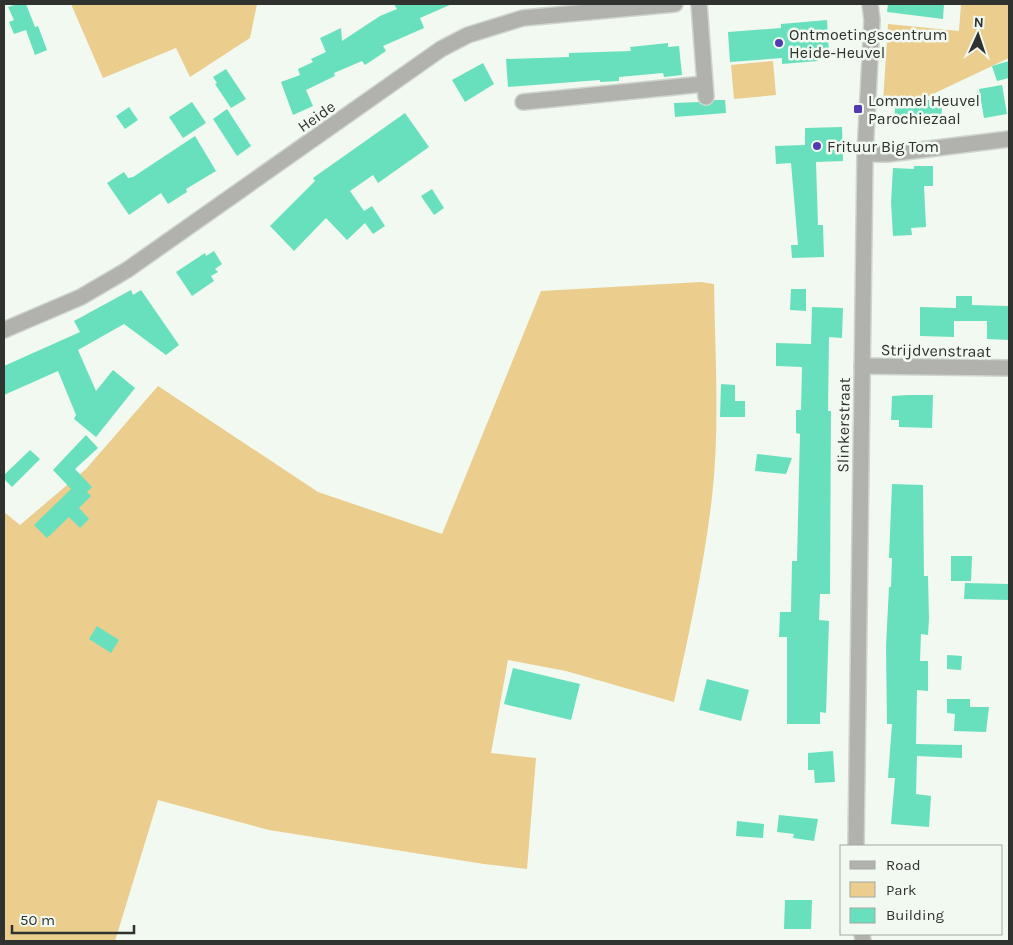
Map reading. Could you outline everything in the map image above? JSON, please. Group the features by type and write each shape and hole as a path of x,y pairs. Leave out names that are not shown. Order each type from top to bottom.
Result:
{"street":[{"name":"Heide","path":"4,330 81,297 127,270 441,49 468,35 523,18 675,4"},
{"path":"523,102 705,91 699,4"},
{"name":"Slinkerstraat","path":"856,845 865,154 872,20 870,4"},
{"path":"865,154 888,154 1009,139"},
{"name":"Strijdvenstraat","path":"862,366 1009,368"}],"green space":[{"path":"71,4 257,4 250,38 190,77 176,48 103,78"},
{"path":"961,4 1009,4 1009,58 916,102 883,103 888,24 959,31"},
{"path":"773,61 776,95 734,99 731,65"},
{"path":"701,282 714,284 716,444 709,523 691,625 674,702 566,671 508,660 491,753 536,758 527,869 269,830 158,800 115,941 4,941 4,512 20,525 86,469 158,386 318,492 442,534 541,291"}],"building":[{"path":"26,4 35,27 38,26 47,50 35,55 26,30 14,34 9,22 14,20 8,7"},
{"path":"394,4 452,4 420,18 424,28 383,46 386,51 365,65 362,61 334,73 335,76 306,90 313,106 293,115 281,82 300,75 298,69 313,62 311,59 326,52 320,38 341,28 342,41 380,16 397,9"},
{"path":"888,4 944,4 943,19 887,12"},
{"name":"Ontmoetingscentrum Heide-Heuvel","path":"827,20 829,54 817,55 818,61 782,64 782,58 730,62 728,32 781,28 781,24"},
{"path":"668,43 668,47 679,46 682,75 664,77 663,73 619,77 619,81 600,82 600,80 508,87 506,59 569,57 569,53 631,51 630,47"},
{"path":"1009,61 1009,78 997,81 992,66"},
{"path":"483,63 494,84 465,102 452,80"},
{"path":"226,69 246,99 231,108 215,84 217,83 213,77"},
{"path":"1002,85 1007,114 984,118 979,89"},
{"path":"916,99 929,100 929,106 942,107 941,126 894,124 895,106 916,107"},
{"path":"715,100 725,100 726,113 675,117 674,103 698,102 706,106"},
{"path":"192,102 206,123 183,138 169,117"},
{"path":"129,107 138,120 125,129 116,116"},
{"path":"227,109 251,146 237,156 213,119"},
{"path":"405,113 429,147 378,183 373,175 350,191 364,211 372,206 385,226 373,234 365,223 347,240 326,218 294,251 270,226 315,181 313,178"},
{"path":"842,127 843,161 816,162 818,225 823,225 824,257 792,258 791,245 798,245 791,163 776,164 775,146 805,145 805,128"},
{"path":"195,136 216,171 186,189 187,192 168,204 161,193 129,215 107,183 124,172 128,178 133,177"},
{"path":"914,166 933,166 933,186 924,186 926,227 911,228 912,235 893,236 891,202 893,168 914,169"},
{"path":"432,189 444,208 434,215 421,196"},
{"path":"214,251 222,264 215,269 218,272 211,276 214,281 192,296 176,272 205,253 206,256"},
{"path":"791,289 806,289 806,311 790,310"},
{"path":"131,290 133,295 141,290 179,345 166,355 124,324 78,350 96,391 113,370 135,388 96,437 74,419 76,415 58,371 4,395 4,366 80,332 74,321"},
{"path":"956,296 972,296 972,305 1009,306 1009,340 987,339 987,321 954,321 954,337 920,336 920,307 956,308"},
{"path":"812,307 843,308 842,338 829,337 828,411 831,411 830,594 820,594 819,620 829,621 826,713 820,712 820,724 787,724 787,637 779,637 780,612 791,612 792,561 797,561 800,434 796,433 796,410 801,410 802,367 776,366 776,343 811,344"},
{"path":"721,384 735,385 735,401 745,401 745,417 720,417"},
{"path":"933,395 932,428 899,427 899,420 891,420 892,396"},
{"path":"86,435 98,448 75,469 92,487 87,492 91,496 79,508 89,519 80,528 69,517 47,538 34,525 71,489 53,470"},
{"path":"30,450 40,459 12,487 4,479 4,475"},
{"path":"757,454 792,458 786,474 755,471"},
{"path":"892,484 923,485 924,576 928,576 929,619 928,635 921,634 920,661 928,661 928,691 917,690 916,744 962,745 962,758 917,756 916,794 931,796 929,827 891,824 895,778 888,778 892,724 887,724 886,646 889,587 891,587 892,558 889,558"},
{"path":"951,556 972,556 971,581 951,581"},
{"path":"965,583 1009,584 1009,600 964,599"},
{"path":"97,626 119,640 111,653 89,639"},
{"path":"947,655 962,656 961,670 947,669"},
{"path":"513,668 580,684 571,720 504,704"},
{"path":"707,679 749,690 741,721 699,710"},
{"path":"947,699 970,699 970,707 989,707 986,732 954,731 955,714 947,713"},
{"path":"833,751 835,782 815,783 814,770 808,770 808,753"},
{"path":"779,815 818,819 814,841 793,838 794,834 777,832"},
{"path":"737,821 764,824 763,838 736,836"},
{"path":"785,900 812,900 811,929 784,929"}],"place":[{"name":"Ontmoetingscentrum Heide-Heuvel","path":"779,43"},
{"name":"Lommel Heuvel Parochiezaal","path":"858,109"},
{"name":"Frituur Big Tom","path":"817,146"}]}
